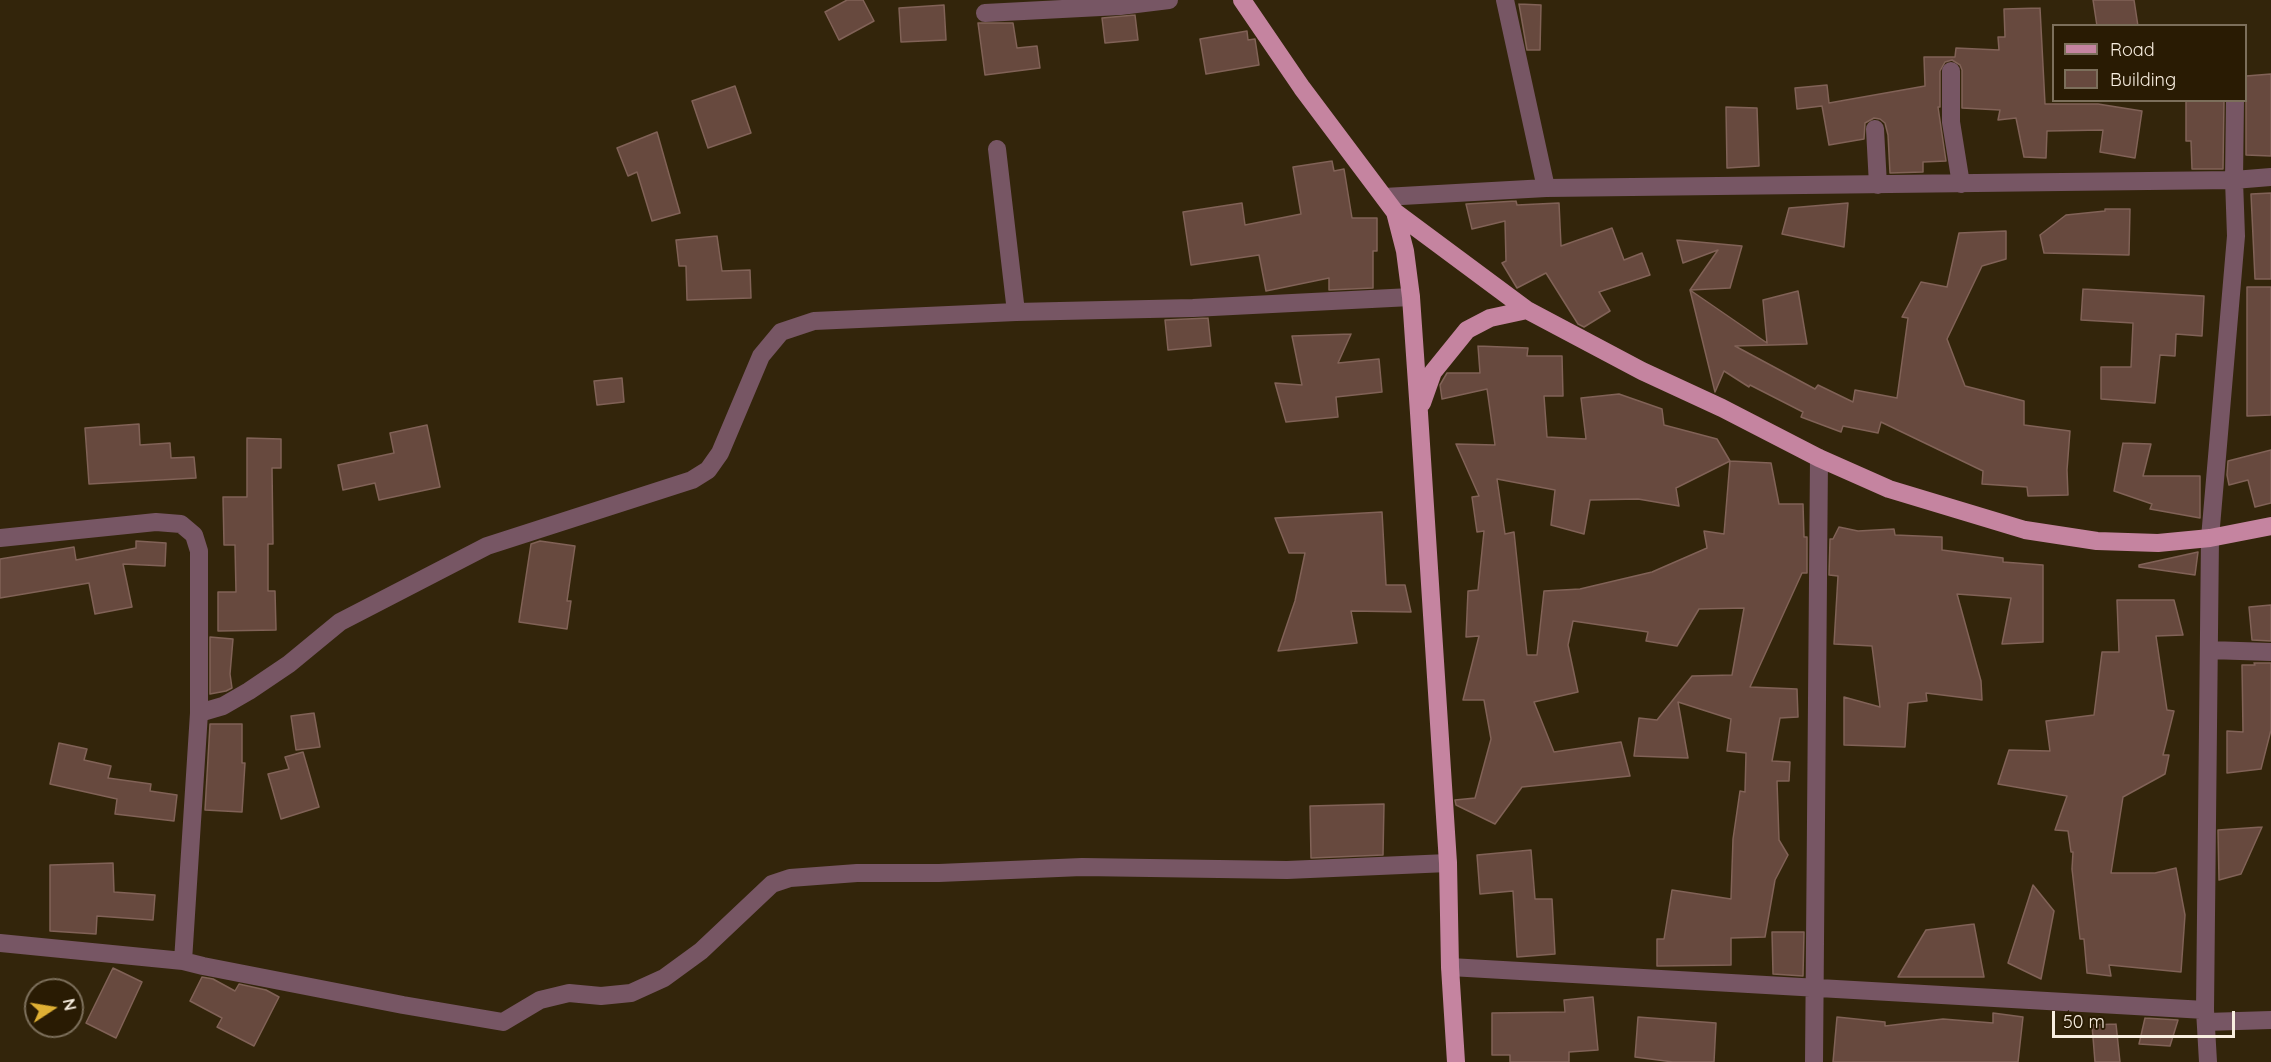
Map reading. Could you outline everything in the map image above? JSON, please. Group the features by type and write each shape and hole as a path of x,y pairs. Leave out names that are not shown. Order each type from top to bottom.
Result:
{"main road":[{"path":"1242,0 1302,88 1390,204 1527,310 1642,371 1722,408 1819,458 1890,489 2025,530 2097,541 2158,543 2210,538 2271,526"},
{"path":"1390,204 1405,251 1411,297 1448,863 1450,967 1456,1062"},
{"path":"1419,413 1433,372 1467,330 1490,318 1527,310"}],"street":[{"path":"985,13 1120,6 1169,0"},
{"path":"1505,0 1546,188"},
{"path":"1951,71 1951,122 1961,184"},
{"path":"2208,1062 2206,1016 2210,538 2236,236 2235,102"},
{"path":"1875,129 1878,185"},
{"path":"997,149 1016,312"},
{"path":"1390,204 1546,188 2234,180 2271,177"},
{"path":"200,713 223,706 249,691 289,664 340,622 488,546 692,480 708,470 720,453 761,356 781,332 814,321 1016,312 1193,308 1411,297"},
{"path":"1814,1062 1819,458"},
{"path":"0,538 156,522 181,524 194,535 200,551 200,713 183,961"},
{"path":"2209,650 2271,652"},
{"path":"0,943 183,961 403,1005 503,1022 540,1000 569,993 602,996 632,993 664,978 701,951 772,884 790,878 857,873 939,873 1082,867 1287,870 1448,863"},
{"path":"1450,967 1816,987 2271,1020"}],"building":[{"path":"847,0 863,0 874,21 839,40 825,12"},
{"path":"2093,0 2134,0 2138,24 2097,24"},
{"path":"1519,4 1541,5 1540,50 1527,50"},
{"path":"944,5 946,40 901,42 899,8"},
{"path":"2040,8 2045,104 2098,104 2142,111 2135,158 2100,152 2103,130 2047,131 2046,158 2024,157 2016,118 1998,120 2000,110 1962,108 1962,70 1960,65 1952,60 1945,62 1940,71 1940,107 1938,107 1946,161 1923,162 1923,172 1890,173 1888,135 1885,123 1880,119 1874,118 1865,123 1864,139 1829,145 1822,106 1797,109 1795,88 1827,85 1829,103 1925,86 1924,57 1955,57 1956,48 1999,50 1998,37 2005,37 2004,9"},
{"path":"1135,15 1138,40 1105,43 1102,18"},
{"path":"978,23 1013,23 1017,48 1037,46 1040,68 985,75"},
{"path":"1247,31 1248,40 1255,39 1259,65 1206,74 1200,39"},
{"path":"2271,74 2271,156 2246,155 2247,76"},
{"path":"735,86 751,133 708,148 692,101"},
{"path":"2186,102 2224,102 2223,169 2192,169 2191,141 2186,141"},
{"path":"1726,107 1757,108 1759,166 1727,168"},
{"path":"657,132 680,213 652,221 637,172 628,176 617,148"},
{"path":"1332,161 1334,171 1344,169 1352,218 1377,218 1377,251 1373,251 1373,288 1329,290 1329,278 1266,291 1259,255 1191,265 1183,212 1242,203 1245,225 1301,214 1293,167"},
{"path":"2271,193 2271,279 2255,279 2251,194"},
{"path":"1516,201 1517,205 1559,203 1561,246 1612,228 1624,260 1642,253 1650,275 1599,292 1610,311 1584,327 1578,324 1546,273 1517,288 1502,263 1506,261 1505,221 1472,229 1466,204"},
{"path":"1848,203 1844,247 1782,234 1789,208"},
{"path":"2105,209 2130,209 2129,255 2044,253 2040,235 2066,215 2105,211"},
{"path":"2006,231 2006,259 1982,266 1947,339 1965,386 2024,401 2024,425 2070,431 2068,495 2028,496 2027,487 1982,484 1983,471 1881,422 1878,433 1843,426 1841,432 1801,417 1803,412 1750,385 1749,387 1724,371 1715,392 1690,290 1767,343 1763,300 1798,291 1807,344 1735,346 1815,389 1818,385 1853,402 1855,390 1897,398 1908,318 1902,317 1921,282 1947,287 1959,233"},
{"path":"717,236 722,271 750,270 751,298 687,300 686,266 679,266 676,240"},
{"path":"1677,240 1742,246 1730,288 1690,290 1718,250 1683,263"},
{"path":"2247,287 2271,287 2271,415 2247,416"},
{"path":"2083,289 2204,296 2202,336 2176,334 2175,356 2160,355 2155,403 2101,399 2101,367 2131,367 2133,323 2081,320"},
{"path":"1208,318 1211,346 1168,350 1165,320"},
{"path":"1351,334 1338,363 1379,359 1382,392 1336,397 1338,417 1286,422 1275,383 1302,385 1292,336"},
{"path":"1478,346 1528,348 1527,356 1562,356 1563,396 1544,396 1547,437 1586,439 1581,398 1619,394 1662,409 1664,425 1717,439 1730,461 1771,463 1779,504 1803,504 1804,537 1807,537 1807,573 1802,573 1750,687 1797,689 1798,717 1780,718 1772,761 1790,762 1789,781 1777,781 1779,840 1788,855 1775,880 1765,937 1731,938 1731,965 1657,966 1657,939 1664,939 1672,890 1731,899 1733,839 1740,791 1745,792 1746,753 1727,751 1731,719 1678,702 1688,758 1634,756 1639,718 1657,720 1692,676 1732,675 1744,608 1699,609 1677,646 1646,641 1648,632 1573,621 1568,645 1578,692 1534,702 1554,752 1621,742 1630,776 1522,787 1495,824 1456,805 1455,800 1475,798 1491,739 1484,700 1463,700 1479,636 1466,637 1468,591 1478,590 1484,531 1477,532 1472,497 1479,496 1456,444 1495,445 1487,389 1442,399 1440,385 1447,373 1480,373","holes":["1730,461 1724,534 1704,531 1707,548 1652,572 1580,589 1544,591 1537,655 1527,655 1514,532 1505,534 1497,479 1555,490 1551,525 1584,534 1590,500 1638,499 1679,506 1676,488"]},
{"path":"622,378 624,402 597,405 594,381"},
{"path":"139,424 140,445 170,443 171,458 194,457 196,478 89,484 85,428"},
{"path":"427,425 440,487 379,500 375,483 343,490 338,465 394,453 390,433"},
{"path":"247,438 281,439 281,468 272,468 273,544 268,544 268,591 275,591 276,630 218,631 218,592 236,592 235,545 224,545 223,497 247,497"},
{"path":"2123,443 2151,444 2143,476 2200,476 2200,518 2150,509 2152,504 2114,491"},
{"path":"2271,450 2271,503 2255,507 2248,480 2229,485 2228,461"},
{"path":"1382,512 1386,585 1405,585 1411,612 1351,611 1357,643 1278,651 1295,601 1305,553 1289,553 1275,518"},
{"path":"1839,527 1858,531 1894,529 1895,535 1942,537 1942,550 2003,558 2003,562 2043,565 2043,642 2002,644 2011,598 1957,594 1981,681 1982,700 1926,693 1927,701 1908,703 1905,747 1844,745 1844,697 1880,707 1872,646 1834,644 1838,576 1829,575 1830,539 1833,539"},
{"path":"136,541 166,543 165,566 123,564 132,607 95,614 89,583 0,598 0,559 74,547 76,560 136,548"},
{"path":"540,541 575,546 567,601 571,601 567,629 519,622 531,544"},
{"path":"2198,552 2195,575 2139,567 2139,565"},
{"path":"2117,600 2174,600 2183,635 2156,636 2167,710 2174,711 2163,755 2169,755 2165,774 2123,797 2111,873 2155,873 2176,868 2185,915 2181,972 2109,965 2111,976 2087,973 2084,939 2080,939 2072,869 2073,852 2071,852 2068,831 2055,830 2067,796 1998,784 2009,750 2050,751 2046,721 2094,715 2102,652 2119,652"},
{"path":"2271,605 2271,641 2252,640 2249,607"},
{"path":"210,637 233,639 230,674 232,688 210,694"},
{"path":"2254,663 2271,663 2271,730 2261,769 2227,773 2227,731 2243,732 2242,665 2255,665"},
{"path":"314,713 320,747 296,750 291,716"},
{"path":"210,724 242,724 242,763 245,763 242,812 205,810"},
{"path":"59,743 87,749 84,760 111,766 108,778 151,784 150,791 177,795 174,821 115,814 117,799 50,784"},
{"path":"303,752 319,807 281,819 268,774 289,769 285,757"},
{"path":"1384,804 1383,855 1311,858 1310,806"},
{"path":"2262,827 2241,874 2219,880 2218,830"},
{"path":"1531,850 1535,899 1552,899 1555,954 1517,957 1513,891 1480,894 1477,855"},
{"path":"113,863 114,892 155,895 153,920 97,916 96,934 50,931 50,865"},
{"path":"2033,885 2054,911 2041,979 2008,963"},
{"path":"1974,924 1984,977 1898,977 1926,930"},
{"path":"1772,932 1804,932 1803,976 1773,974"},
{"path":"113,968 142,982 116,1038 86,1023"},
{"path":"202,977 213,979 235,991 239,984 266,990 279,997 254,1046 217,1027 222,1018 190,1001"},
{"path":"1593,997 1598,1050 1569,1052 1569,1062 1510,1062 1510,1055 1492,1055 1492,1013 1565,1012 1564,1000"},
{"path":"1993,1013 2023,1017 2018,1062 1833,1062 1837,1017 1885,1022 1885,1026 1943,1019 1993,1023"},
{"path":"1638,1017 1716,1023 1714,1062 1673,1062 1635,1057"},
{"path":"2145,1018 2178,1020 2170,1046 2139,1044"},
{"path":"2116,1024 2120,1062 2095,1062 2092,1025"}]}
